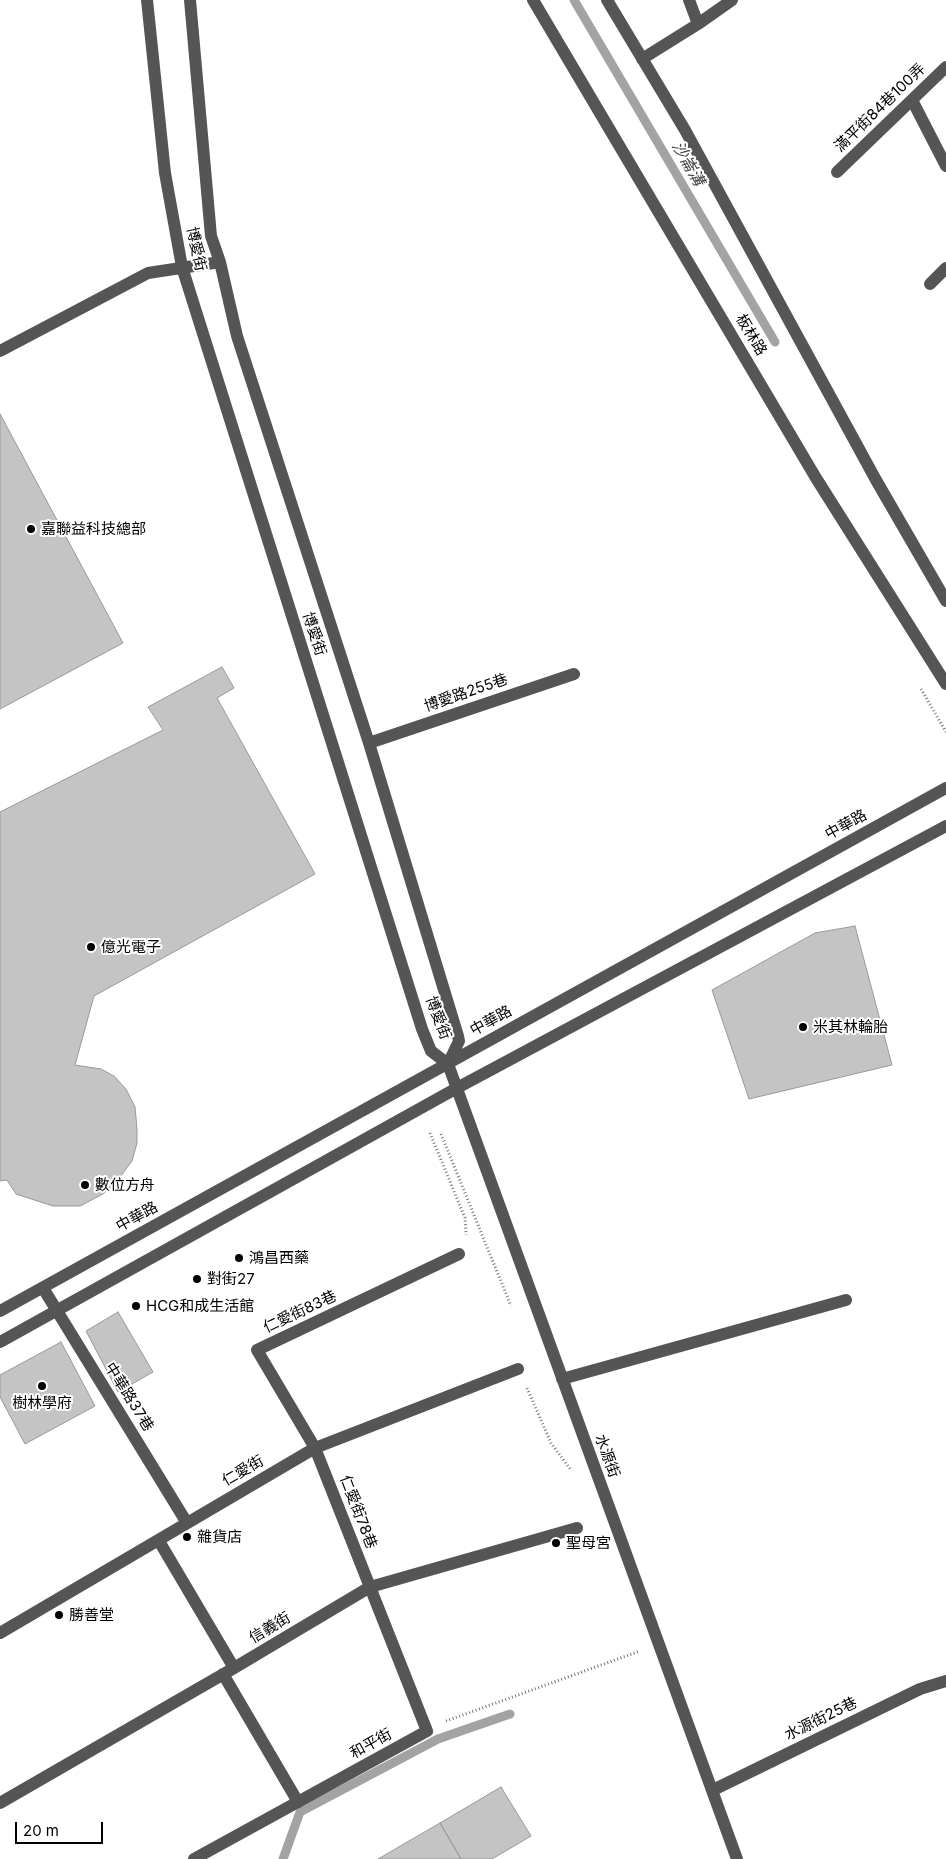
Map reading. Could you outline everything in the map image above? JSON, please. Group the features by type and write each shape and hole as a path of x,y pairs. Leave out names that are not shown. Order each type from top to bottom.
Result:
{"street":[{"name":"博愛街","path":"147,0 165,173 182,267 422,1029 432,1051 448,1064 459,1041 458,1036 369,743 237,336 220,262 211,236 190,0"},
{"name":"板林路","path":"533,0 816,478 946,684"},
{"path":"607,0 685,130 876,480 946,601"},
{"path":"689,0 698,24"},
{"path":"642,59 732,0"},
{"name":"滿平街84巷100弄","path":"837,172 946,67"},
{"path":"912,100 946,166"},
{"path":"0,351 148,273 220,262"},
{"path":"930,284 946,268"},
{"name":"博愛路255巷","path":"369,743 574,674"},
{"name":"中華路","path":"0,1312 946,788"},
{"path":"0,1342 457,1088 946,826"},
{"name":"水源街","path":"448,1064 737,1859"},
{"name":"仁愛街83巷","path":"315,1448 258,1350 459,1254"},
{"name":"中華路37巷","path":"43,1288 187,1523"},
{"path":"562,1379 846,1300"},
{"name":"仁愛街","path":"0,1634 315,1448 518,1369"},
{"name":"仁愛街78巷","path":"315,1448 370,1587"},
{"name":"信義街","path":"0,1803 370,1587 577,1528"},
{"path":"159,1541 298,1802"},
{"name":"和平街","path":"194,1859 428,1731 370,1587"},
{"name":"水源街25巷","path":"713,1790 920,1689 946,1681"}],"path":[{"path":"430,1133 465,1218 467,1240 459,1254"},
{"path":"518,1369 551,1443 574,1473"},
{"path":"445,1721 658,1645"}],"building":[{"name":"嘉聯益科技總部","path":"0,414 123,643 0,709"},
{"name":"億光電子","path":"222,667 234,688 217,698 315,874 94,996 75,1065 101,1069 114,1076 126,1089 135,1107 137,1129 137,1143 132,1161 117,1181 103,1194 80,1206 53,1206 16,1194 7,1180 0,1181 0,812 163,730 148,707"},
{"name":"米其林輪胎","path":"855,926 892,1065 749,1099 712,990 815,933"},
{"path":"118,1312 153,1372 118,1392 86,1331"},
{"name":"樹林學府","path":"61,1342 95,1406 25,1444 0,1397 0,1375"},
{"path":"501,1787 531,1836 492,1859 461,1859 440,1823"},
{"path":"440,1823 461,1859 378,1859"}],"waterway":[{"name":"沙崙溝","path":"574,0 775,342"},
{"path":"283,1859 300,1812 438,1739 510,1714"}],"place":[{"name":"嘉聯益科技總部","path":"31,529"},
{"name":"億光電子","path":"91,947"},
{"name":"米其林輪胎","path":"803,1027"},
{"name":"數位方舟","path":"85,1185"},
{"name":"鴻昌西藥","path":"239,1258"},
{"name":"對街27","path":"197,1279"},
{"name":"HCG和成生活館","path":"136,1306"},
{"name":"樹林學府","path":"42,1386"},
{"name":"雜貨店","path":"187,1537"},
{"name":"聖母宮","path":"556,1543"},
{"name":"勝善堂","path":"59,1615"}]}
